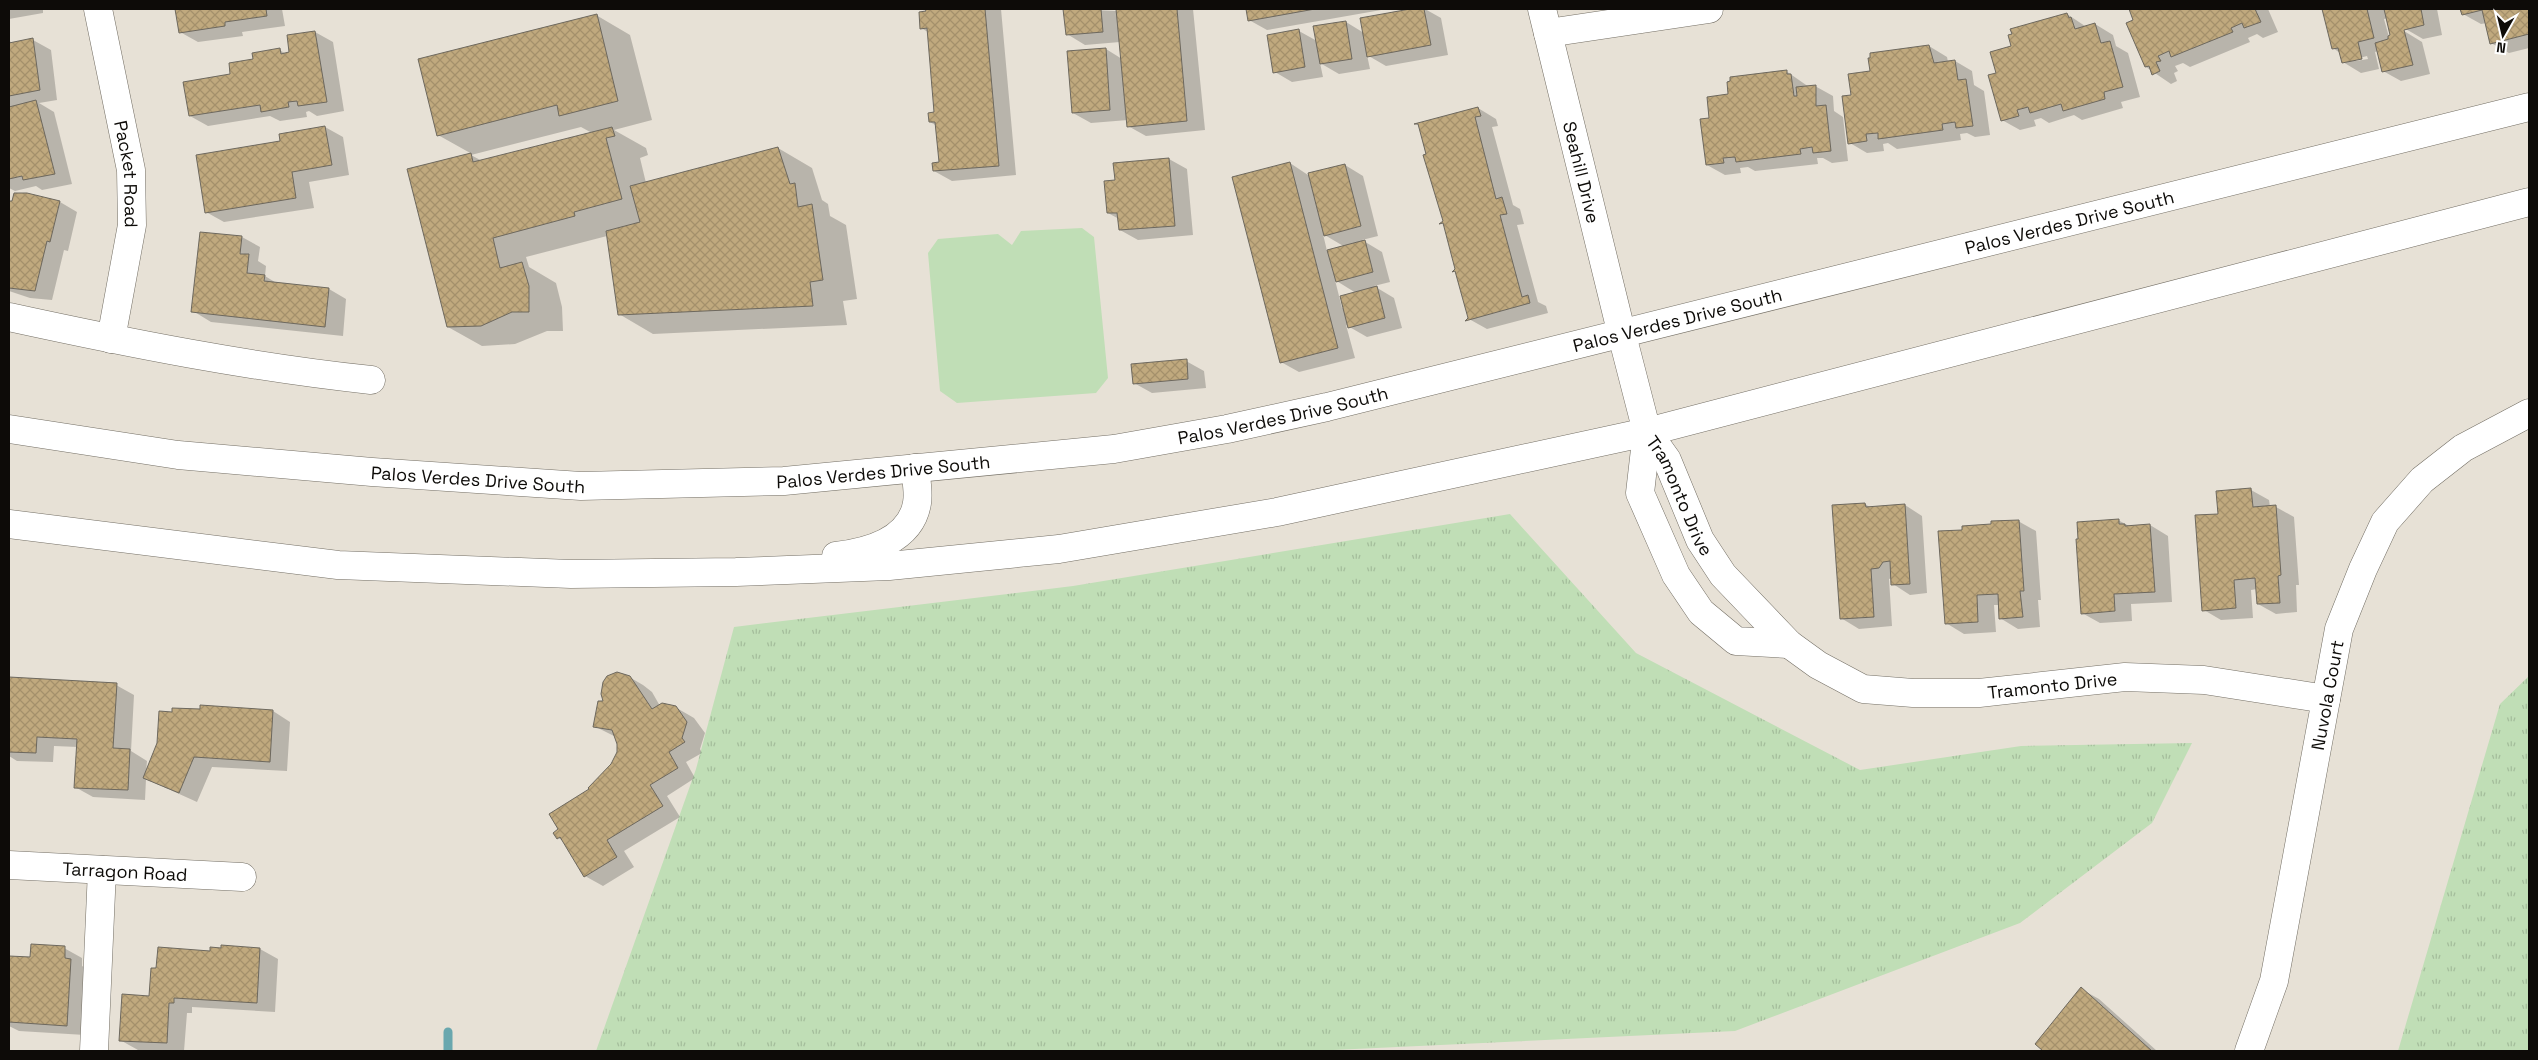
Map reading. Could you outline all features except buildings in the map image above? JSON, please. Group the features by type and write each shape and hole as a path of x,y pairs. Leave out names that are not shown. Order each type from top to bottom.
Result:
{"main road":[{"name":"Packet Road","path":"98,9 130,170 132,225 112,340"},
{"path":"1545,21 1709,9"},
{"name":"Seahill Drive","path":"1545,21 1647,432"},
{"name":"Palos Verdes Drive South","path":"9,429 178,455 372,472 581,486 784,481 1114,449 1227,429 1328,407 2529,107"},
{"path":"9,524 338,565 571,574 889,566 1059,549 1277,512 1647,432 2529,202"},
{"path":"9,317 112,340 306,373 370,380"},
{"name":"Nuvola Court","path":"2249,1051 2274,982 2339,630 2363,569 2385,522 2422,480 2463,448 2529,414"},
{"name":"Tramonto Drive","path":"1647,432 1640,493 1676,575 1686,590 1701,612 1736,641 1789,644"},
{"name":"Tramonto Drive","path":"1647,432 1667,460 1700,540 1723,575 1789,644 1818,665 1863,689 1913,693 1979,693 2125,677 2204,680 2326,699"},
{"path":"691,572 855,554 893,539 908,524 917,503 915,468"},
{"name":"Tarragon Road","path":"9,865 242,877"},
{"path":"94,1051 102,870"}],"green space":[{"path":"1082,228 1094,237 1108,378 1096,393 957,403 940,391 928,253 938,239 998,234 1012,245 1021,231"},
{"path":"1510,514 1636,653 1860,770 2021,746 2192,743 2152,823 2020,923 1735,1031 1312,1051 596,1051 696,769 734,627 1073,586"},
{"path":"2529,676 2529,1051 2398,1051 2500,704"}],"waterway":[{"path":"448,1032 448,1051"}]}
